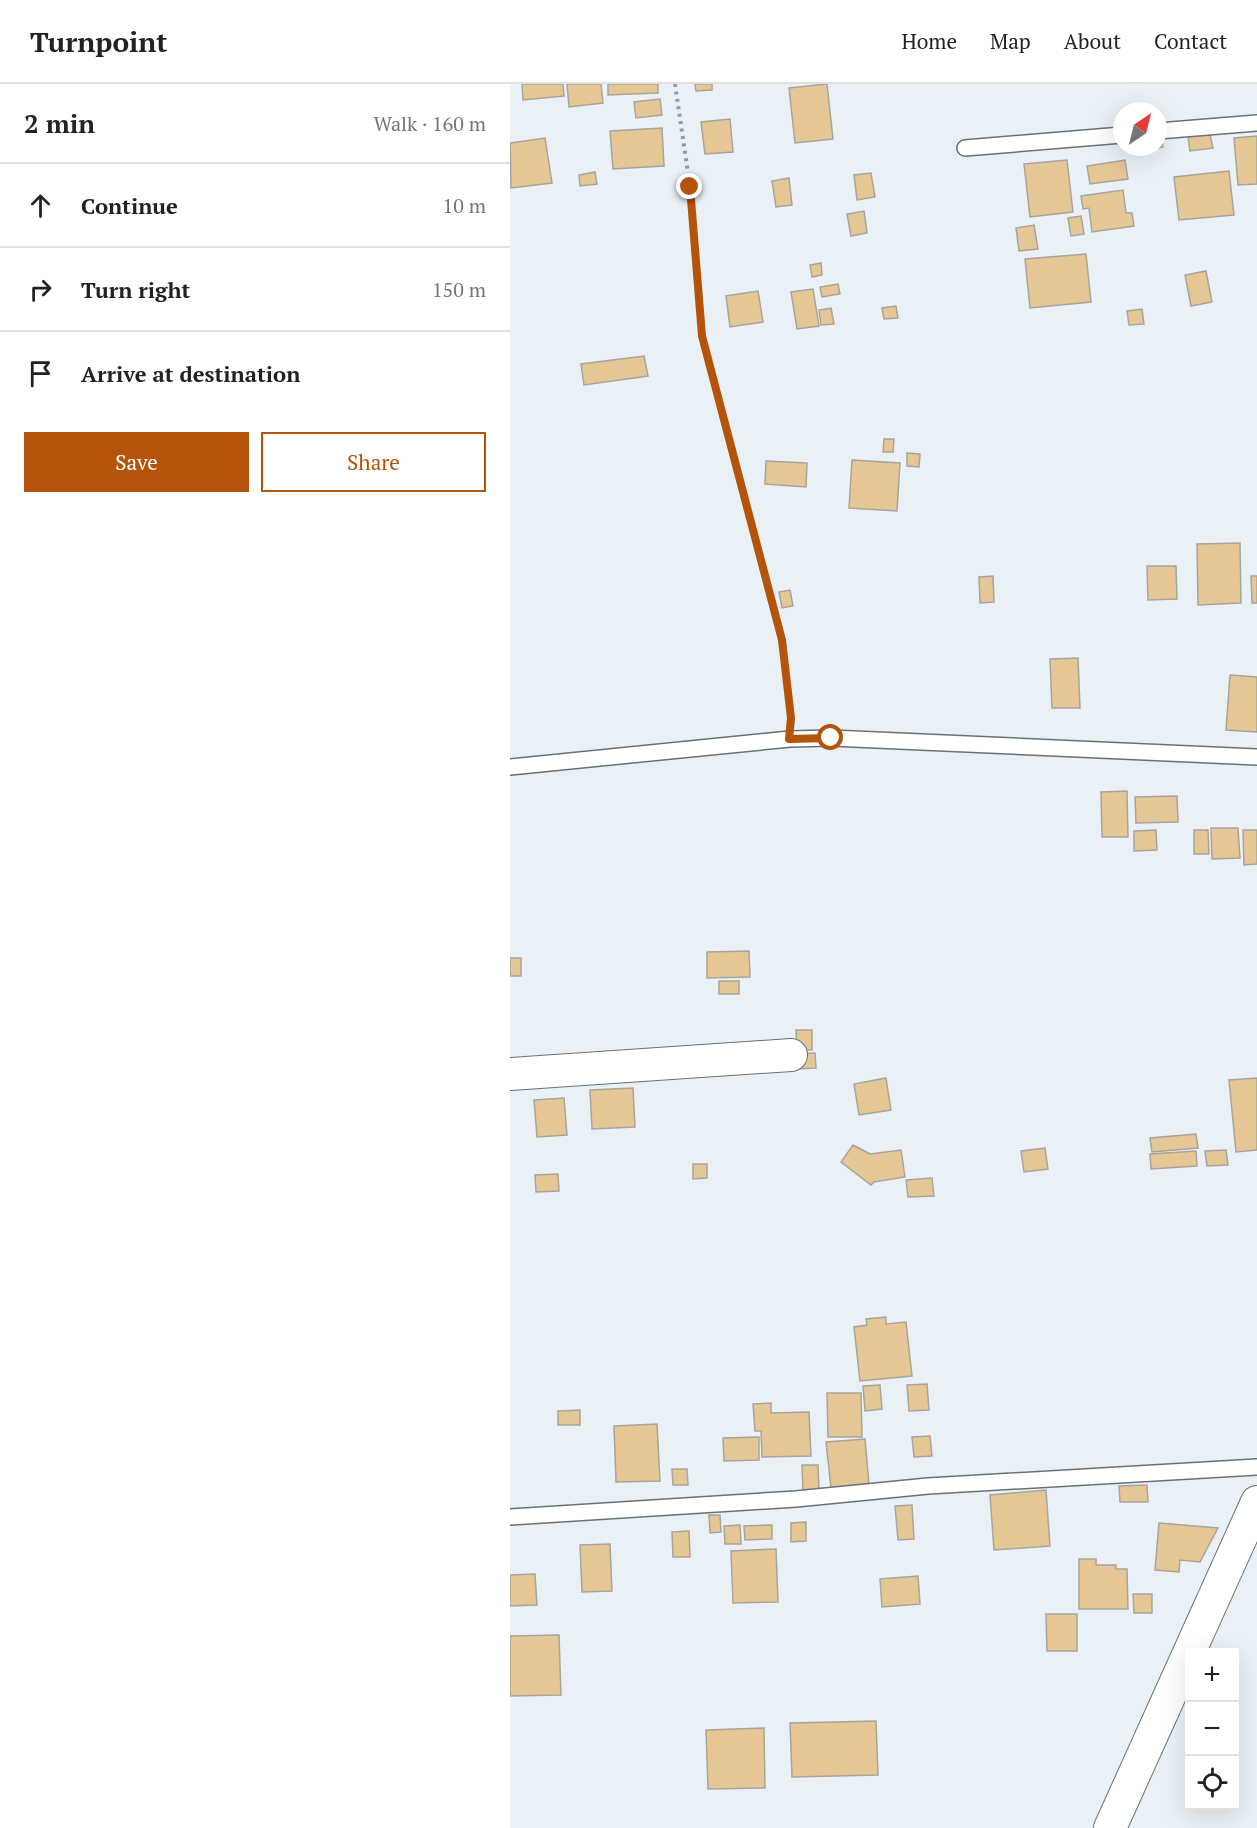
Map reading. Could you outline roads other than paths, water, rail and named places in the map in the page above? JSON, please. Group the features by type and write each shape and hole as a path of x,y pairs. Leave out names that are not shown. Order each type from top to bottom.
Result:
{"street":[{"path":"510,1074 791,1055"},
{"path":"1110,1828 1257,1502"}],"lane":[{"path":"1167,130 1257,123"},
{"path":"965,148 1113,136"},
{"path":"510,766 789,739 831,738 1257,757"},
{"path":"510,1517 796,1499 928,1486 1257,1467"}]}
